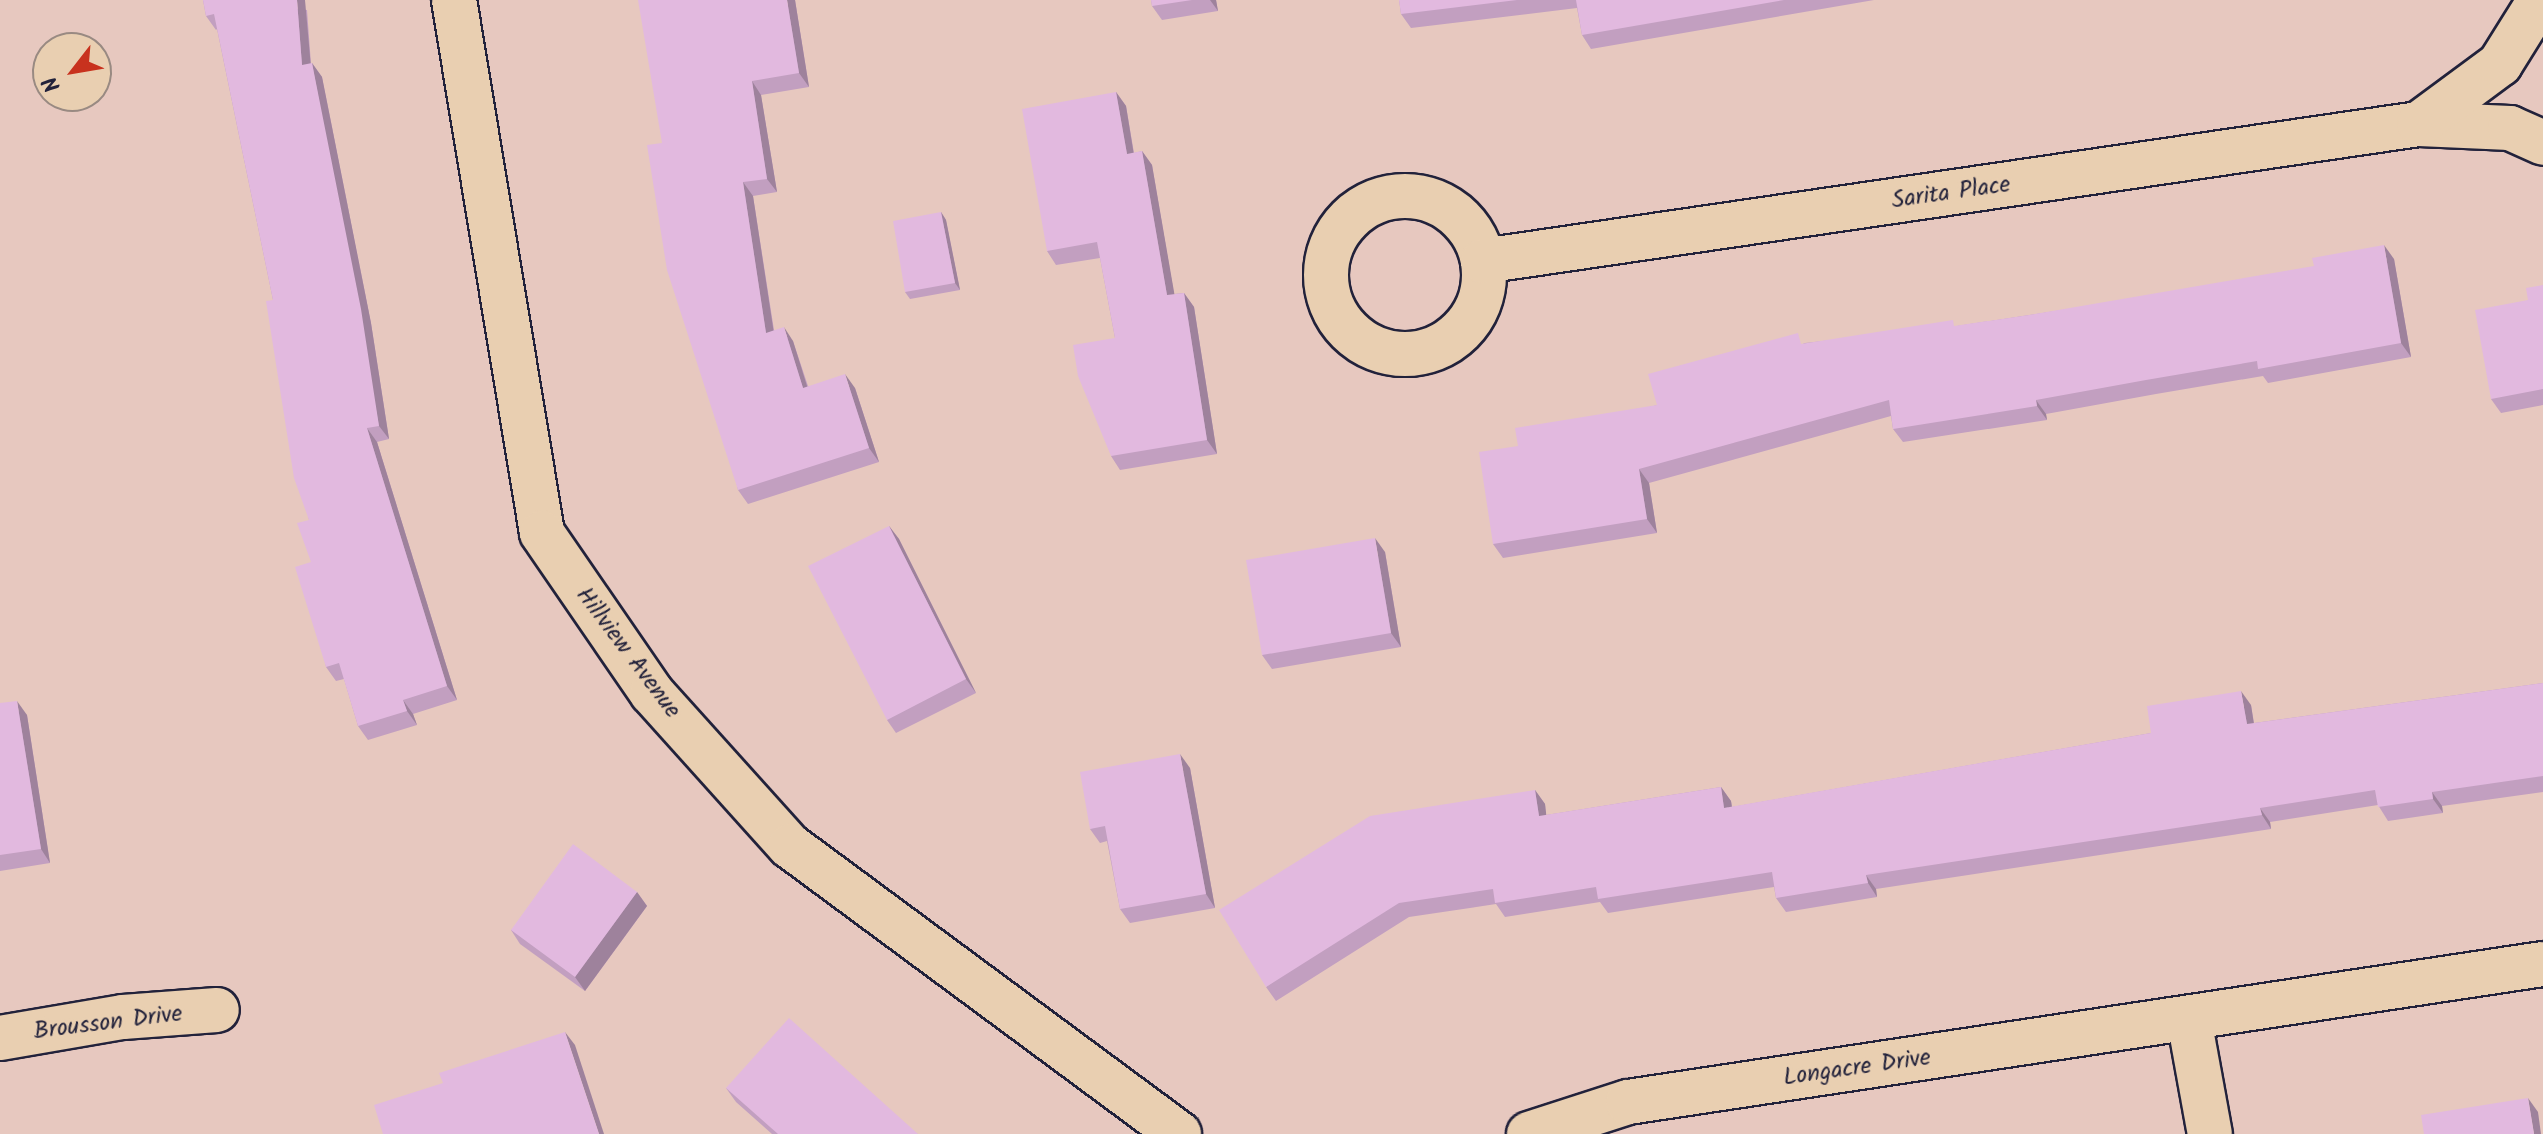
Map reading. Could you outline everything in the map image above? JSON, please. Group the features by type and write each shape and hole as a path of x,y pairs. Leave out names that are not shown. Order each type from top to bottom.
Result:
{"street":[{"name":"Hillview Avenue","path":"454,0 542,533 652,693 790,846 1179,1134"},
{"name":"Sarita Place","path":"2419,124 2500,64 2540,0"},
{"name":"Sarita Place","path":"1483,261 2419,124 2510,128 2543,143"},
{"name":"Longacre Drive","path":"1529,1134 1628,1102 2543,964"},
{"name":"Brousson Drive","path":"0,1038 123,1017 217,1010"},
{"path":"2189,1019 2210,1134"}],"building":[{"path":"203,0 297,0 302,65 312,63 361,309 379,426 367,428 447,686 403,700 407,711 358,726 339,663 326,667 295,567 311,562 297,523 309,520 294,478 266,301 273,300 214,14 206,16"},
{"path":"638,0 787,0 799,73 752,81 767,179 743,182 766,333 784,327 803,388 845,374 869,448 738,490 667,270 647,145 662,143"},
{"path":"1151,0 1192,0 1152,6"},
{"path":"1399,0 1517,0 1401,14"},
{"path":"1576,0 1784,0 1582,35"},
{"path":"1116,92 1127,154 1142,151 1167,295 1184,293 1207,440 1111,456 1078,376 1073,345 1115,338 1097,242 1047,251 1022,109"},
{"path":"941,212 955,283 905,292 893,221"},
{"path":"2384,245 2401,343 2258,369 2257,361 2036,400 2037,406 1893,429 1889,400 1639,469 1647,519 1493,544 1479,452 1518,446 1515,428 1657,405 1648,374 1798,333 1801,344 1953,320 1954,326 2029,315 2314,266 2312,258"},
{"path":"2543,285 2543,389 2491,399 2475,310 2528,300 2526,288"},
{"path":"889,526 966,679 887,720 808,566"},
{"path":"1375,538 1391,633 1262,655 1246,560"},
{"path":"2543,683 2543,776 2432,792 2433,799 2378,807 2375,790 2260,808 2262,815 1866,875 1868,883 1776,898 1772,872 1598,899 1596,887 1495,903 1493,889 1399,903 1266,987 1219,910 1370,816 1535,790 1539,816 1721,787 1724,808 2151,733 2147,706 2241,691 2247,724"},
{"path":"17,701 41,849 0,855 0,703"},
{"path":"1180,754 1206,894 1120,909 1105,826 1090,829 1080,772"},
{"path":"573,844 637,892 575,977 511,930"},
{"path":"789,1018 918,1134 778,1134 726,1088"},
{"path":"565,1032 599,1134 383,1134 374,1105 443,1083 439,1073"},
{"path":"2528,1098 2534,1134 2424,1134 2421,1115"}]}
